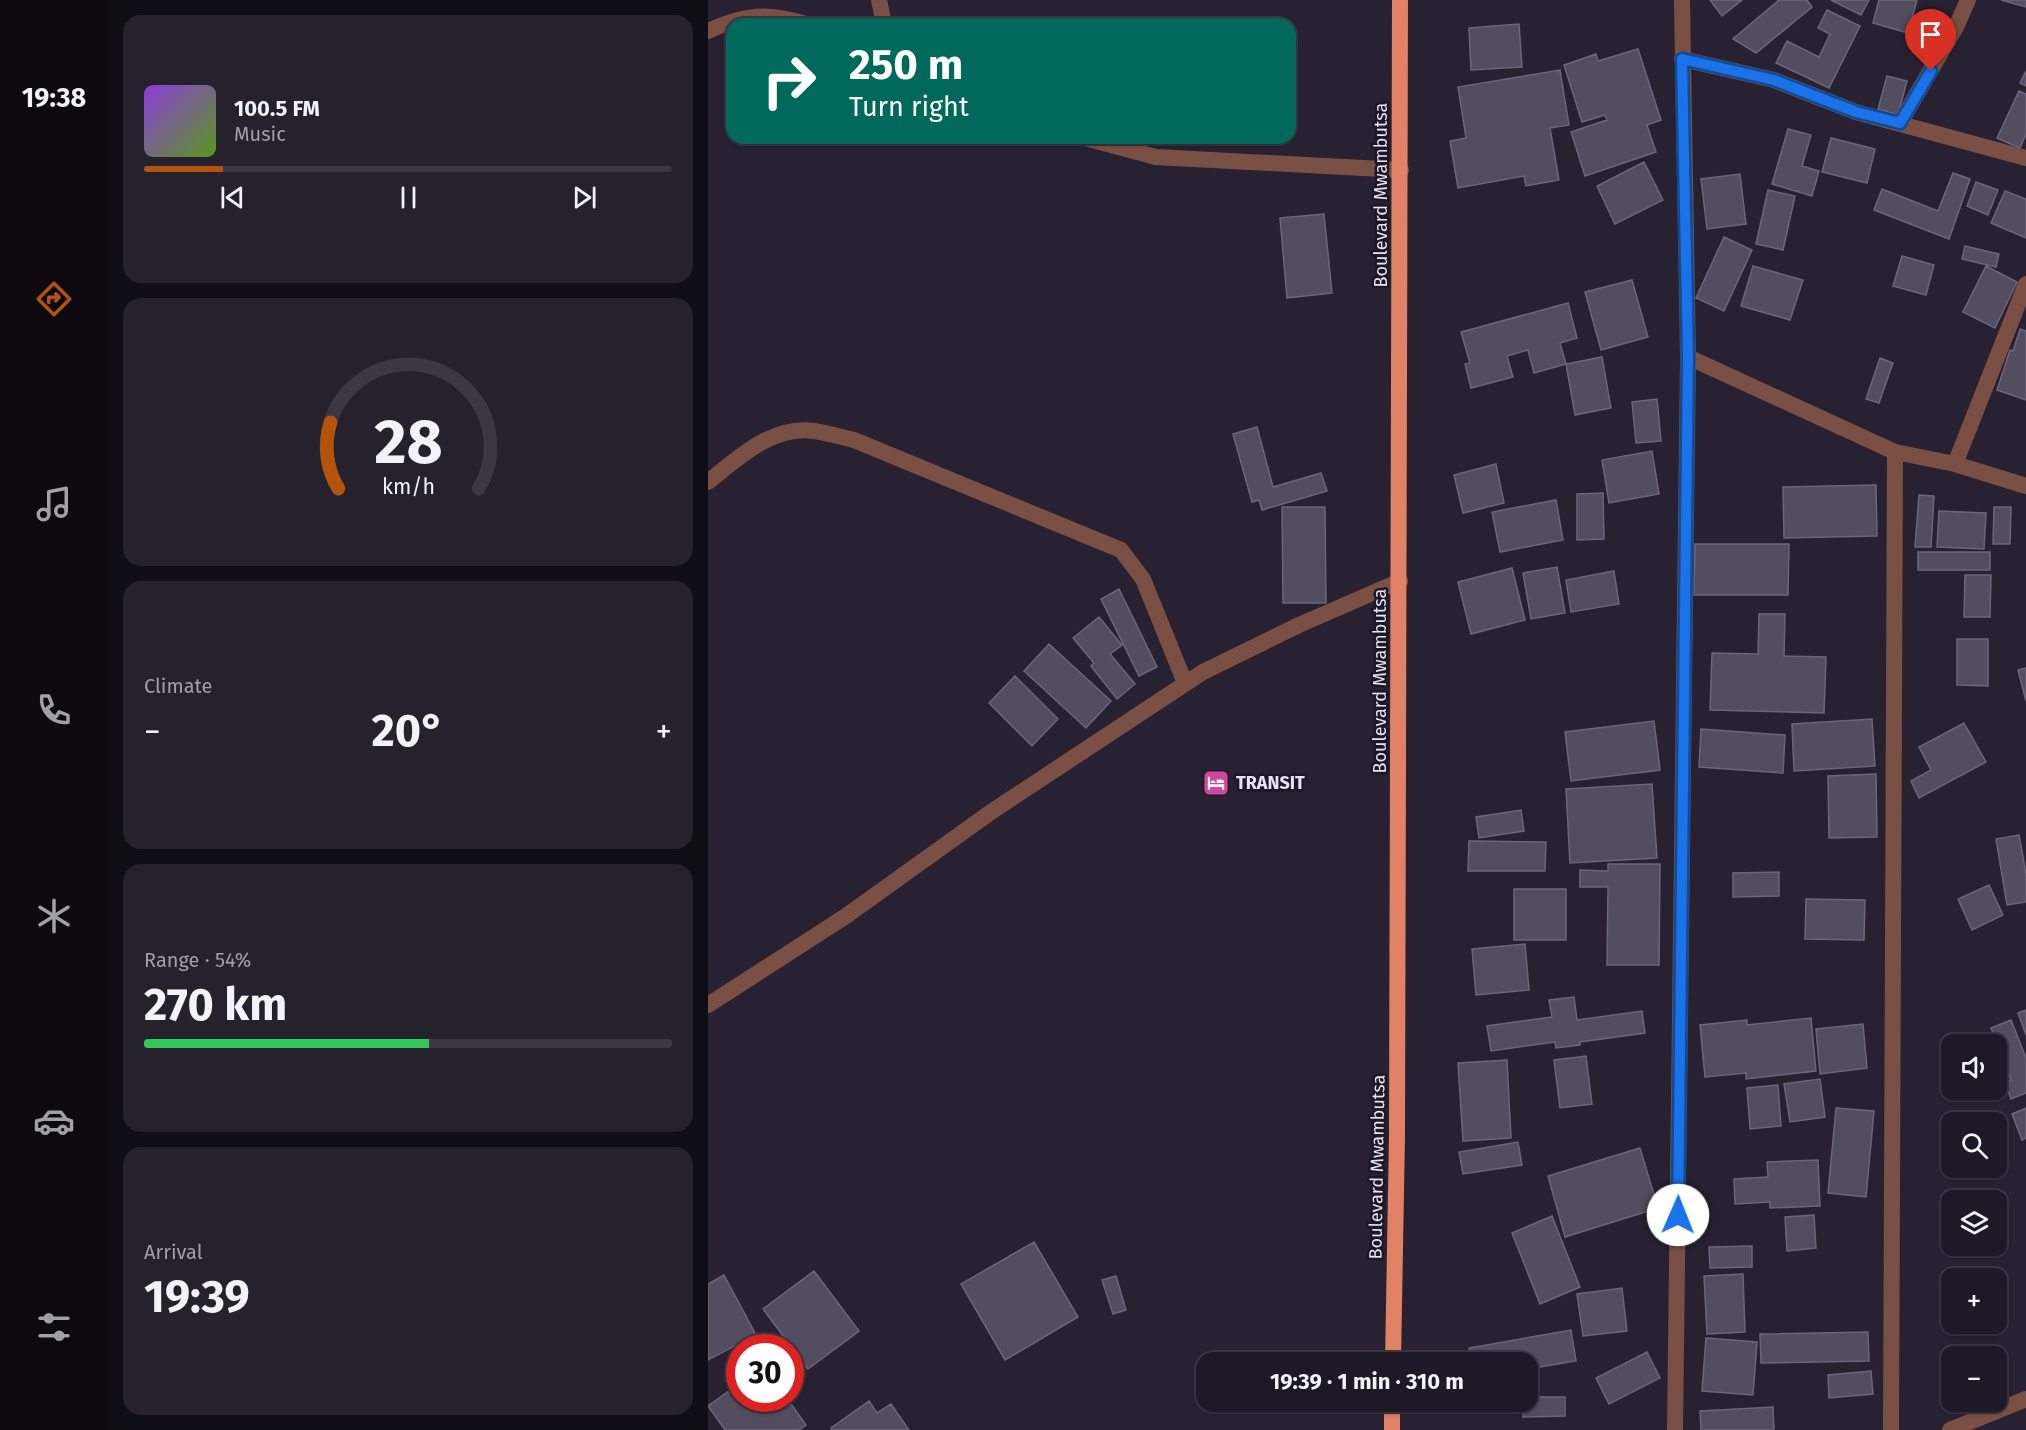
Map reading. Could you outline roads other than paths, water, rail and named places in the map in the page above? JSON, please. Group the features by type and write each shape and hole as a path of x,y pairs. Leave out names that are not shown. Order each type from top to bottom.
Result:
{"highway":[{"name":"Boulevard Mwambutsa","path":"1393,1352 1397,1135 1400,581 1400,0"},
{"path":"1392,1412 1392,1430"}],"street":[{"path":"879,0 883,18"},
{"path":"1675,1430 1688,357 1682,0"},
{"path":"1900,123 1956,27 1968,0"},
{"path":"742,18 751,16 788,18"},
{"path":"708,31 726,22"},
{"path":"1682,59 1774,80 1856,112 2026,158"},
{"path":"1106,144 1156,158 1401,170"},
{"path":"1955,465 2026,284"},
{"path":"1688,357 1895,452 1955,465 2026,486"},
{"path":"708,482 746,452 777,434 812,430 854,440 1121,550 1143,579 1185,683"},
{"path":"1891,1430 1895,452"},
{"path":"708,1005 846,916 991,812 1185,683 1299,625 1400,581"},
{"path":"1950,1430 1980,1425 2026,1399"}],"place":[{"name":"TRANSIT","path":"1216,783"}]}
